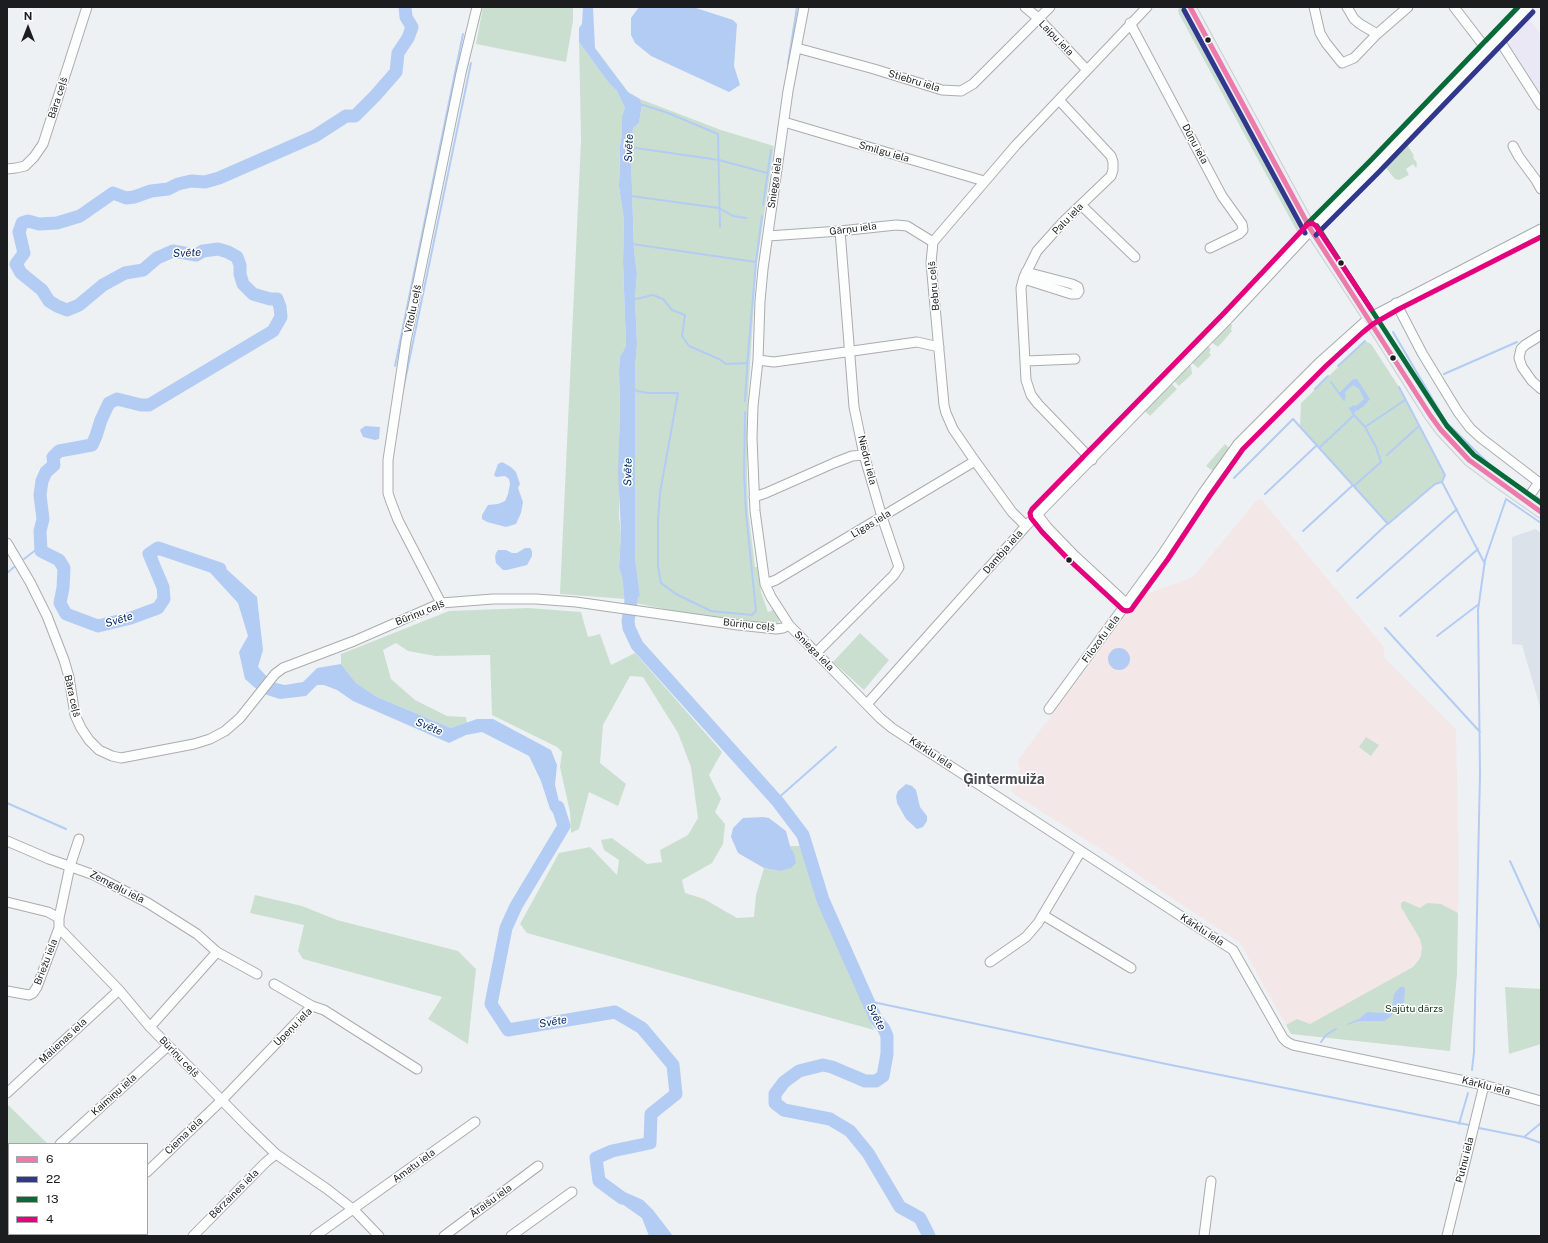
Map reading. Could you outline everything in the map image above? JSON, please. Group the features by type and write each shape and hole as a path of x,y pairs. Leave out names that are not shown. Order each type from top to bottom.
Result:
{"main road":[{"path":"1190,7 1311,230 1441,430 1470,460 1496,481 1541,512"}],"street":[{"name":"Bāra ceļš","path":"7,169 25,166 34,157 43,144 87,7"},
{"name":"Vītolu ceļš","path":"441,603 398,520 391,502 388,493 388,460 406,341 456,96 477,7"},
{"name":"Sniega iela","path":"804,7 784,122 760,301 758,360 753,406 752,438 754,497 760,550 766,584 771,597 788,625 867,704"},
{"name":"Laipu iela","path":"1025,7 1038,18 1086,69"},
{"name":"Stiebru iela","path":"796,48 874,69 942,90 961,91 973,84 1050,7"},
{"path":"933,242 1016,145 1086,69 1147,7"},
{"path":"1314,7 1320,33 1342,63 1354,58 1377,34 1408,7"},
{"path":"1347,7 1354,19 1377,34"},
{"path":"1454,7 1487,50"},
{"name":"Dambja iela","path":"867,704 1037,514 1092,460 1232,315 1311,230 1528,7"},
{"name":"Dūņu iela","path":"1130,23 1222,196 1242,224 1243,230 1239,234 1210,248"},
{"path":"1498,38 1541,104"},
{"name":"Palu iela","path":"1059,100 1111,156 1113,170 1111,176 1063,222 1037,251 1025,276 1021,288 1026,380 1031,395 1092,460"},
{"name":"Smilgu iela","path":"784,122 984,181"},
{"path":"1513,146 1541,189"},
{"path":"1081,205 1135,256"},
{"name":"Gārņu iela","path":"768,236 840,231 896,224 907,226 933,242"},
{"name":"Filozofu iela","path":"1049,709 1162,555 1207,487 1238,444 1321,361 1369,318 1541,229"},
{"name":"Niedru iela","path":"816,653 894,574 899,567 882,518 864,455 854,407 840,231"},
{"name":"Bebru ceļš","path":"933,242 931,263 946,413 953,429 975,461 1012,512 1026,526"},
{"path":"1025,276 1072,284 1078,287 1079,291 1077,294 1071,294 1025,276"},
{"path":"1396,303 1422,353 1454,406 1470,428 1540,483 1526,501"},
{"path":"1541,335 1521,349 1519,358 1522,367 1532,381 1541,389"},
{"path":"758,360 774,362 917,342 939,347"},
{"path":"1026,361 1075,359"},
{"path":"754,497 852,456 864,455"},
{"name":"Līgas iela","path":"766,584 776,580 882,518 975,461"},
{"path":"1037,514 1047,527 1074,555 1127,604"},
{"name":"Bāra ceļš","path":"7,543 30,582 47,616 69,676 75,715 88,740 99,750 121,758 194,744 210,739 225,731 235,723 275,674"},
{"name":"Būriņu ceļš","path":"275,674 283,668 354,641 441,603 460,600 536,599 576,602 712,622 776,629 783,628 788,625"},
{"name":"Kārklu iela","path":"867,704 892,728 1233,950 1283,1038 1287,1042 1293,1045 1484,1085 1541,1101"},
{"path":"59,928 59,918 70,866 79,839"},
{"name":"Zemgaļu iela","path":"7,840 49,859 94,875 148,903 197,934 217,952 257,974"},
{"path":"990,962 1026,937 1043,915 1081,851"},
{"path":"7,902 48,912 59,918"},
{"path":"1043,915 1131,968"},
{"name":"Būriņu ceļš","path":"59,928 118,990 168,1046 276,1154 327,1189 354,1210 379,1236"},
{"name":"Briežu iela","path":"7,991 29,995 33,993 37,987 59,928"},
{"path":"150,1027 217,952"},
{"path":"274,984 312,1006"},
{"name":"Malienas iela","path":"7,1093 118,990"},
{"name":"Upeņu iela","path":"222,1100 312,1006 324,1010 417,1069"},
{"name":"Kaimiņu iela","path":"61,1143 168,1046"},
{"name":"Putnu iela","path":"1447,1236 1484,1085"},
{"name":"Ciema iela","path":"148,1171 222,1100"},
{"name":"Amatu iela","path":"315,1236 354,1210 475,1122"},
{"name":"Bērzaines iela","path":"193,1236 266,1162 276,1154"},
{"name":"Āraišu iela","path":"444,1236 538,1166"},
{"path":"1204,1236 1211,1181"},
{"path":"511,1236 572,1192"}],"shaded area":[{"path":"1529,18 1541,35 1541,99 1507,46"},
{"path":"1261,499 1385,648 1383,656 1456,729 1459,863 1457,974 1450,1051 1291,1034 1240,943 1158,889 1113,857 1014,794 1011,790 1019,779 1015,776 1020,769 1018,760 1140,596 1193,577 1256,501"},
{"path":"1535,529 1541,533 1541,710 1522,645 1512,644 1512,537"}],"green space":[{"path":"483,7 573,7 573,21 566,62 476,44"},
{"path":"1179,7 1182,7 1299,224 1299,235 1179,14"},
{"path":"579,42 608,82 617,91 625,108 622,116 619,186 624,220 623,262 626,346 620,357 619,370 619,517 621,532 619,568 622,577 625,599 560,594 581,140"},
{"path":"640,99 721,130 774,146 757,263 747,412 747,479 748,510 755,567 759,567 760,572 758,572 761,592 768,612 773,610 779,617 779,622 777,624 751,623 751,621 679,612 635,603 640,595 635,558 635,368 637,344 635,297 637,274 634,250 631,156 633,128 639,123 642,105"},
{"path":"1407,144 1414,156 1415,161 1416,160 1416,168 1413,164 1406,169 1409,175 1399,180 1395,179 1386,168"},
{"path":"1229,321 1232,325 1232,331 1218,347 1211,342"},
{"path":"1365,341 1371,344 1399,387 1445,475 1442,482 1435,484 1388,524 1300,426 1301,403"},
{"path":"1208,346 1211,349 1209,353 1211,355 1198,368 1191,362"},
{"path":"1188,364 1191,366 1192,374 1179,386 1174,381"},
{"path":"1171,383 1177,389 1150,416 1145,411"},
{"path":"1225,444 1229,448 1214,472 1206,466"},
{"path":"528,608 581,612 588,637 600,634 611,665 635,653 722,752 709,775 721,799 715,812 725,824 723,844 712,863 682,880 685,893 704,899 737,918 754,917 756,895 764,868 780,871 794,853 790,846 801,846 810,874 874,1030 527,933 520,924 559,853 590,847 617,875 619,860 604,850 601,840 612,838 647,864 662,862 660,850 688,835 698,818 691,767 678,733 643,677 630,676 603,725 600,763 626,784 618,806 589,792 579,829 571,833 570,812 560,767 562,752 557,747 492,715 490,655 435,656 408,651 396,643 383,650 391,679 415,700 447,716 466,717 467,723 451,728 377,697 356,683 341,664 341,654 449,611"},
{"path":"860,633 889,660 864,690 833,662"},
{"path":"1366,737 1379,745 1371,756 1359,747"},
{"path":"255,895 302,906 337,920 458,951 476,969 468,1044 428,1019 442,997 303,959 298,951 304,925 250,913"},
{"name":"Sajūtu dārzs","path":"1404,901 1420,908 1427,903 1441,904 1458,913 1457,974 1450,1051 1291,1034 1286,1025 1297,1019 1310,1024 1413,967 1421,956 1422,948 1420,939 1401,907 1401,903"},
{"path":"1505,987 1541,989 1541,1044 1509,1054"},
{"path":"7,1104 47,1143 8,1143 8,1235 142,1236 7,1236"}],"water":[{"path":"583,7 593,7 595,48 628,92 640,99 642,105 639,123 633,128 631,156 634,250 637,274 635,297 637,344 635,368 635,558 640,595 635,603 628,602 625,599 622,577 619,568 621,532 618,473 620,411 619,370 620,357 626,346 623,262 624,220 619,186 622,116 625,108 617,91 608,82 579,42 579,28 582,24"},
{"path":"639,7 693,7 733,20 737,24 734,66 740,85 729,92 651,56 635,43 631,35 631,18"},
{"path":"1353,379 1357,379 1370,399 1363,407 1353,413 1350,408 1353,405 1356,406 1364,399 1359,389 1353,385 1345,392 1346,397 1344,400 1339,393"},
{"path":"365,426 380,427 379,439 375,440 363,437 360,430"},
{"path":"502,462 516,472 520,484 518,488 523,502 521,513 516,524 506,527 487,522 482,519 482,515 488,505 498,504 505,501 508,494 510,484 509,479 505,476 496,477 494,475 498,464"},
{"path":"525,548 530,548 532,551 532,556 527,565 503,570 496,563 495,557 498,550 506,550 512,553 517,553"},
{"path":"206,561 222,565 257,597 263,650 258,667 269,679 276,683 285,685 303,682 317,668 341,664 356,683 377,697 451,728 477,719 493,719 551,750 557,765 555,785 564,822 563,826 550,809 541,781 529,756 482,732 466,735 449,743 353,701 337,690 324,685 317,685 306,696 280,699 267,695 254,687 245,679 239,652 248,636 238,603 204,566"},
{"path":"1119,648 1127,651 1130,659 1127,667 1119,670 1111,667 1108,659 1111,651"},
{"path":"906,784 912,786 916,790 920,807 927,816 927,821 923,827 917,829 906,819 897,803 896,796 898,791"},
{"path":"743,818 769,818 786,831 796,863 791,868 780,871 764,868 738,853 731,837 733,828"},
{"path":"1400,987 1404,987 1405,990 1404,1002 1389,1018 1384,1021 1359,1021 1347,1025 1359,1019 1367,1012 1385,1013 1390,1011 1392,1008 1394,994"},
{"path":"611,1186 643,1200 653,1210 673,1236 649,1236 642,1218 605,1192"}],"waterway":[{"name":"Svēte","path":"220,569 158,548 149,554 163,587 164,599 158,608 131,618 98,626 66,614 60,603 63,588 64,568 59,560 41,551 40,531 43,519 40,495 42,481 46,472 54,465 53,457 59,451 92,445 109,403 117,399 141,405 149,405 273,331 281,317 277,299 270,299 253,294 243,284 237,257 228,252 218,249 203,251 196,255 173,251 157,258 143,270 125,273 103,285 79,305 67,310 49,301 42,290 21,273 16,264 24,253 19,232 22,223 28,221 39,224 57,223 80,216 113,193 126,198 134,197 151,191 168,189 178,184 191,181 205,182 219,178 315,136 346,116 355,116 396,72 398,53 408,38 412,27 406,17 405,7"},
{"path":"788,64 797,7"},
{"path":"395,366 463,34"},
{"path":"402,395 471,63"},
{"path":"640,104 668,113 718,134 720,227"},
{"path":"629,147 719,160 767,173"},
{"path":"763,205 771,150"},
{"path":"631,196 719,208 733,216 746,218"},
{"path":"745,401 756,262 762,216"},
{"path":"632,244 756,262"},
{"path":"632,300 653,295 663,299 672,310 685,315 682,336 689,346 719,359 726,364 747,363"},
{"path":"1393,332 1446,422 1488,463 1526,490"},
{"path":"1338,366 1365,341"},
{"path":"1444,374 1517,342"},
{"path":"1315,389 1328,376"},
{"path":"1331,382 1344,400"},
{"path":"1399,387 1445,475 1442,482"},
{"path":"633,388 637,391 648,393 678,393 660,493 658,520 658,566 661,583 676,594 711,611 752,615 756,611 746,513 744,474 745,412"},
{"path":"1365,427 1405,400"},
{"path":"1350,408 1365,427 1376,447 1381,462 1354,486"},
{"path":"1319,448 1353,416"},
{"path":"1234,478 1293,419 1388,524 1435,484 1442,482 1485,564"},
{"path":"1387,455 1419,426"},
{"path":"1265,494 1317,445"},
{"path":"1303,531 1353,485"},
{"path":"1537,497 1541,500"},
{"path":"1472,1070 1474,1052 1480,773 1478,610 1485,560 1506,499 1541,523"},
{"path":"1357,598 1457,509"},
{"path":"1337,571 1387,524"},
{"path":"24,559 41,546"},
{"path":"1400,616 1478,549"},
{"path":"7,573 14,567"},
{"name":"Svēte","path":"630,586 631,601 628,621 629,628 637,645 778,802 803,835 823,900 876,1019 884,1029 887,1036 887,1054 883,1076 876,1081 865,1081 832,1067 823,1065 799,1071 784,1082 775,1094 775,1103 784,1110 830,1119 850,1131 868,1153 900,1207 920,1218 929,1236"},
{"path":"1437,636 1479,604"},
{"path":"1385,628 1480,732"},
{"path":"776,800 836,747"},
{"path":"7,803 66,829"},
{"name":"Svēte","path":"558,807 564,826 516,906 506,928 491,1004 508,1030 615,1012 642,1028 673,1065 676,1094 651,1114 650,1143 612,1151 596,1158 599,1181 622,1198"},
{"path":"1510,861 1541,929"},
{"path":"868,1001 1171,1065 1469,1125"},
{"path":"1321,1042 1326,1035 1336,1029"},
{"path":"1459,1124 1468,1093"},
{"path":"1524,1137 1541,1123"},
{"path":"1479,1128 1524,1137 1541,1143"}],"transit line":[{"name":"6","path":"1190,7 1311,230 1430,415 1441,430 1469,460 1541,512"},
{"name":"13","path":"1306,225 1369,162 1518,7"},
{"name":"22","path":"1184,10 1305,233"},
{"name":"22","path":"1316,235 1379,172 1533,12"},
{"name":"4","path":"1371,309 1316,226 1312,223 1308,224 1224,313 1032,509 1030,513 1031,518 1042,532 1069,560 1123,610 1131,610 1168,559 1243,449 1326,366 1362,333 1373,324 1399,309 1541,237"},
{"name":"13","path":"1317,226 1447,426 1474,455 1541,503"}],"district":[{"name":"Ģintermuiža","path":"1004,780"}]}
